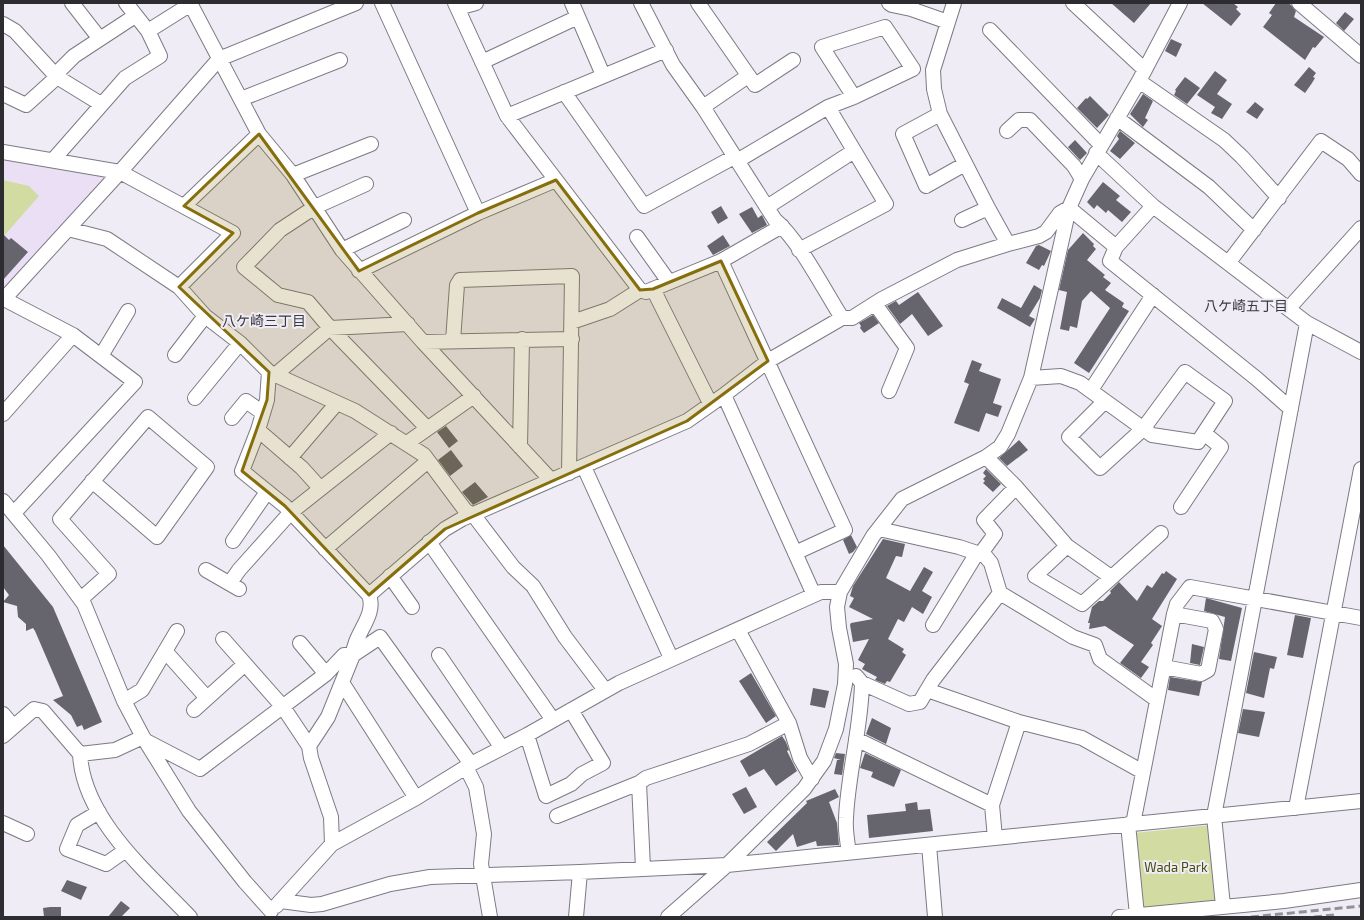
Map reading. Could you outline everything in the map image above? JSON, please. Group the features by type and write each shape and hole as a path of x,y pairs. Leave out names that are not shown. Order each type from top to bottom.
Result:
{"street":[{"path":"72,3 100,39"},
{"path":"53,160 125,78 160,56 148,31 126,3"},
{"path":"14,513 135,382 73,335 3,299 120,172 219,59 356,3"},
{"path":"382,3 478,213"},
{"path":"476,3 456,6 507,116 556,180 647,290 710,403"},
{"path":"572,3 603,75"},
{"path":"641,3 673,65 703,107 775,220 782,226 799,250 842,318"},
{"path":"698,3 755,85 793,60"},
{"path":"889,3 948,22"},
{"path":"954,3 933,70 934,88 940,114 1008,244"},
{"path":"1072,3 1142,76 1224,140 1242,157 1279,198"},
{"path":"668,917 727,864 804,789 824,761 836,729 845,684 846,664 839,628 838,607 840,592 879,528 902,500 986,457 1000,447 1008,434 1031,378 1069,208 1082,179 1142,76 1180,3"},
{"path":"1299,3 1361,56"},
{"path":"148,31 191,4 259,134 293,175 342,250 423,342 551,480"},
{"path":"3,94 26,105 57,77 60,70 74,56 135,16"},
{"path":"482,62 578,17"},
{"path":"3,24 15,31 57,77 101,104"},
{"path":"564,92 644,206 735,159 828,106 854,97 913,69 885,27 822,48 854,97"},
{"path":"990,30 1153,206 1229,262 1289,308 1307,324 1361,352"},
{"path":"507,116 666,50"},
{"path":"241,99 340,60"},
{"path":"703,107 748,76"},
{"path":"799,250 886,204 828,106"},
{"path":"940,114 903,134 926,186 965,164"},
{"path":"1117,118 1209,187 1254,230"},
{"path":"1007,132 1019,120 1030,120 1074,166 1082,179"},
{"path":"184,206 259,134"},
{"path":"1229,262 1279,198 1321,140 1348,158 1361,174"},
{"path":"293,175 371,144"},
{"path":"767,207 854,151"},
{"path":"3,152 120,172 233,233 179,287"},
{"path":"359,271 478,213 556,180"},
{"path":"366,184 315,207 280,230 244,267 278,295 308,302 330,328 427,428"},
{"path":"1153,206 1116,247 1110,261 1257,379 1291,409"},
{"path":"962,220 988,208"},
{"path":"369,595 445,528 687,421 768,361 842,318 852,318 957,260 1042,234 1060,213 1069,208"},
{"path":"1069,208 1116,247"},
{"path":"342,250 404,220"},
{"path":"572,322 610,309 647,290 721,261 782,226"},
{"path":"68,229 107,239 179,287 205,316 240,343 272,374 355,411 424,455 465,510 475,517 513,568 533,586 565,637 605,690"},
{"path":"1289,308 1360,232"},
{"path":"637,237 669,282"},
{"path":"721,261 845,530 795,553"},
{"path":"453,341 457,285 460,280 572,276 569,473"},
{"path":"1091,390 1153,295"},
{"path":"875,304 907,348 889,391"},
{"path":"101,356 128,311"},
{"path":"175,355 205,316"},
{"path":"310,746 328,717 342,684 353,655 353,645 369,614 371,601 369,595 285,506 242,471 258,430 267,400 272,374 330,328 408,324"},
{"path":"1223,906 1214,816 1307,324"},
{"path":"3,414 73,335"},
{"path":"520,447 522,339"},
{"path":"423,342 572,339"},
{"path":"195,398 240,343"},
{"path":"1031,378 1061,376 1080,383 1091,390 1105,401 1143,428 1152,435 1198,442 1225,401 1185,372 1143,428 1100,468 1069,437 1105,401"},
{"path":"724,395 814,595"},
{"path":"407,443 474,396"},
{"path":"232,418 246,400 263,413"},
{"path":"290,458 337,403"},
{"path":"80,599 109,574 60,519 148,417 207,467 157,537 92,482"},
{"path":"258,430 290,458 320,488"},
{"path":"206,570 235,586 239,570 290,513 391,433"},
{"path":"1181,507 1220,447 1204,433"},
{"path":"986,457 1016,487 1067,546 1111,577"},
{"path":"325,549 428,461"},
{"path":"584,467 671,658"},
{"path":"1296,808 1361,469"},
{"path":"933,625 979,553 995,534 984,520 1016,487"},
{"path":"233,541 267,492"},
{"path":"3,500 80,599 124,701 189,811 269,914 332,844 416,798 469,765 527,735 605,690 671,658 738,630 821,592 840,592"},
{"path":"879,528 979,553 991,563 1000,593 1073,637 1096,645 1100,659 1157,700"},
{"path":"1067,546 1035,576 1082,604 1161,533"},
{"path":"430,542 553,720"},
{"path":"390,576 412,607"},
{"path":"1137,915 1131,824 1177,604 1190,587 1361,618"},
{"path":"846,664 862,683 909,704 920,702 933,680 1000,593"},
{"path":"1164,667 1201,674 1208,670 1216,629 1212,621 1174,614"},
{"path":"738,630 789,723 800,758 812,779"},
{"path":"124,701 142,690 177,631"},
{"path":"80,754 115,750 146,739 200,769 326,674 344,655 353,655 380,637 469,765 476,787 484,834 481,864 490,917"},
{"path":"223,639 283,707 310,746 311,758 331,817 332,844"},
{"path":"300,643 326,674"},
{"path":"165,651 207,698"},
{"path":"439,655 502,748"},
{"path":"194,710 245,664"},
{"path":"849,852 846,820 850,774 861,706 862,683"},
{"path":"342,684 416,798"},
{"path":"928,690 1019,722 1082,738 1143,772"},
{"path":"3,736 34,709 43,711 80,754 81,772 99,812 126,850 190,917"},
{"path":"527,735 546,796 571,784 582,774 603,763 571,710"},
{"path":"3,714 13,726"},
{"path":"995,838 992,805 1019,722"},
{"path":"557,816 639,783 646,778 749,744 789,723"},
{"path":"856,739 992,805"},
{"path":"639,783 643,868"},
{"path":"281,901 311,905 322,904 390,884 430,876 580,872 727,864 1361,801"},
{"path":"99,812 77,826 67,849 106,864 126,850"},
{"path":"3,823 27,834"},
{"path":"929,845 935,917"},
{"path":"576,917 580,872"},
{"path":"1119,917 1284,901 1361,890"}],"highlighted area":[{"path":"259,134 359,271 478,213 556,180 640,290 653,289 721,261 768,361 687,421 445,529 369,595 285,506 242,471 267,400 269,372 179,287 233,233 184,206"}],"shaded area":[{"path":"3,157 104,174 107,179 3,295"}],"green space":[{"path":"3,180 29,186 39,196 3,237"},
{"name":"Wada Park","path":"1211,825 1216,903 1146,910 1140,905 1134,833"}],"building":[{"path":"1111,3 1151,3 1134,23"},
{"path":"1202,3 1233,3 1238,7 1236,9 1241,14 1231,26"},
{"path":"1276,3 1288,3 1291,5 1296,11 1294,17 1324,37 1315,48 1313,47 1305,60 1263,27 1272,15 1269,13"},
{"path":"1345,12 1354,19 1344,31 1336,23"},
{"path":"1171,39 1182,44 1176,57 1165,51"},
{"path":"1309,67 1316,73 1313,77 1315,78 1305,93 1294,85"},
{"path":"1215,71 1227,80 1217,94 1232,104 1222,119 1211,113 1215,107 1197,95"},
{"path":"1185,77 1200,88 1187,104 1174,95 1175,90"},
{"path":"1143,94 1153,101 1145,118 1148,120 1143,127 1130,114"},
{"path":"1090,96 1109,115 1097,128 1077,108 1086,98 1087,99"},
{"path":"1255,102 1264,109 1257,119 1246,112"},
{"path":"1120,131 1135,143 1120,159 1110,151 1119,139 1117,136"},
{"path":"1075,140 1087,153 1080,160 1068,147"},
{"path":"1103,182 1120,196 1116,200 1131,212 1122,222 1108,210 1106,213 1097,205 1094,209 1087,202"},
{"path":"721,206 728,218 718,224 711,212"},
{"path":"752,207 758,218 762,215 767,225 752,233 739,214"},
{"path":"1083,233 1094,244 1093,246 1096,249 1087,260 1105,275 1103,277 1111,283 1105,290 1124,303 1122,307 1129,311 1089,373 1074,363 1110,308 1091,291 1082,301 1077,328 1070,326 1069,331 1060,329 1067,292 1059,290 1068,250"},
{"path":"3,234 9,240 11,238 28,252 3,280"},
{"path":"723,235 730,246 713,255 707,246"},
{"path":"1039,245 1051,251 1044,266 1042,265 1039,270 1026,263 1036,246"},
{"path":"1034,285 1042,290 1040,298 1029,316 1035,319 1030,327 997,308 1002,298 1021,308"},
{"path":"918,292 943,326 928,336 912,314 900,324 887,306 896,301 899,305"},
{"path":"873,315 879,323 864,333 860,328 861,326 859,323"},
{"path":"972,360 982,364 979,371 1001,379 993,403 1002,406 998,417 986,413 979,432 954,423 969,384 964,382"},
{"path":"446,426 458,441 449,448 437,432"},
{"path":"1019,440 1028,450 1007,466 999,458"},
{"path":"451,450 463,466 450,476 438,460"},
{"path":"986,469 1001,484 993,492 983,483 985,481 983,479 986,476 983,473"},
{"path":"475,482 488,497 473,505 462,492"},
{"path":"851,535 857,547 849,554 843,540"},
{"path":"883,539 905,544 902,557 896,556 886,578 910,591 924,567 933,572 922,591 932,597 923,614 912,607 904,622 898,619 888,639 904,649 902,652 906,655 890,682 887,681 885,684 875,680 877,677 862,669 865,664 858,660 869,639 853,642 850,625 851,623 873,619 849,607 854,598 850,596 853,586"},
{"path":"3,545 53,607 102,722 84,730 82,725 77,727 71,715 53,700 63,696 35,631 33,628 26,631 26,624 18,617 17,606 3,602 9,595 3,587"},
{"path":"1166,571 1177,579 1152,619 1162,626 1151,643 1153,645 1141,662 1149,667 1141,678 1120,663 1134,645 1105,626 1089,629 1090,623 1088,623 1092,607 1099,601 1103,601 1119,582 1137,601 1147,585 1152,588 1162,573 1164,574"},
{"path":"1206,598 1242,608 1231,661 1219,659 1225,617 1204,611"},
{"path":"1295,615 1311,618 1303,658 1287,655"},
{"path":"1192,644 1204,647 1200,665 1190,663"},
{"path":"1254,652 1277,657 1274,669 1270,668 1264,698 1246,693"},
{"path":"751,673 776,716 766,723 739,681"},
{"path":"1170,677 1202,682 1199,696 1168,690"},
{"path":"813,688 829,691 825,708 810,705"},
{"path":"1243,709 1265,712 1259,737 1238,733"},
{"path":"872,718 891,728 886,744 866,734"},
{"path":"782,736 789,750 787,751 797,771 776,786 764,769 749,777 740,761"},
{"path":"836,753 845,754 842,775 834,774 837,760 841,760 834,758"},
{"path":"865,753 901,770 894,787 871,777 873,772 860,768"},
{"path":"746,787 757,807 744,814 732,794"},
{"path":"835,789 839,797 829,802 837,823 839,845 817,846 816,841 797,847 793,834 776,851 767,842 807,803 806,801"},
{"path":"917,802 918,810 930,809 933,831 869,838 867,815 906,811 905,804"},
{"path":"67,880 87,887 81,900 61,891"},
{"path":"121,901 130,908 121,917 108,917"},
{"path":"61,907 61,917 44,917 43,908"}],"railway":[{"path":"1251,917 1361,906"},
{"path":"1314,917 1335,915"}],"district":[{"name":"八ケ崎五丁目","path":"1246,305"},
{"name":"八ケ崎三丁目","path":"264,320"}]}
